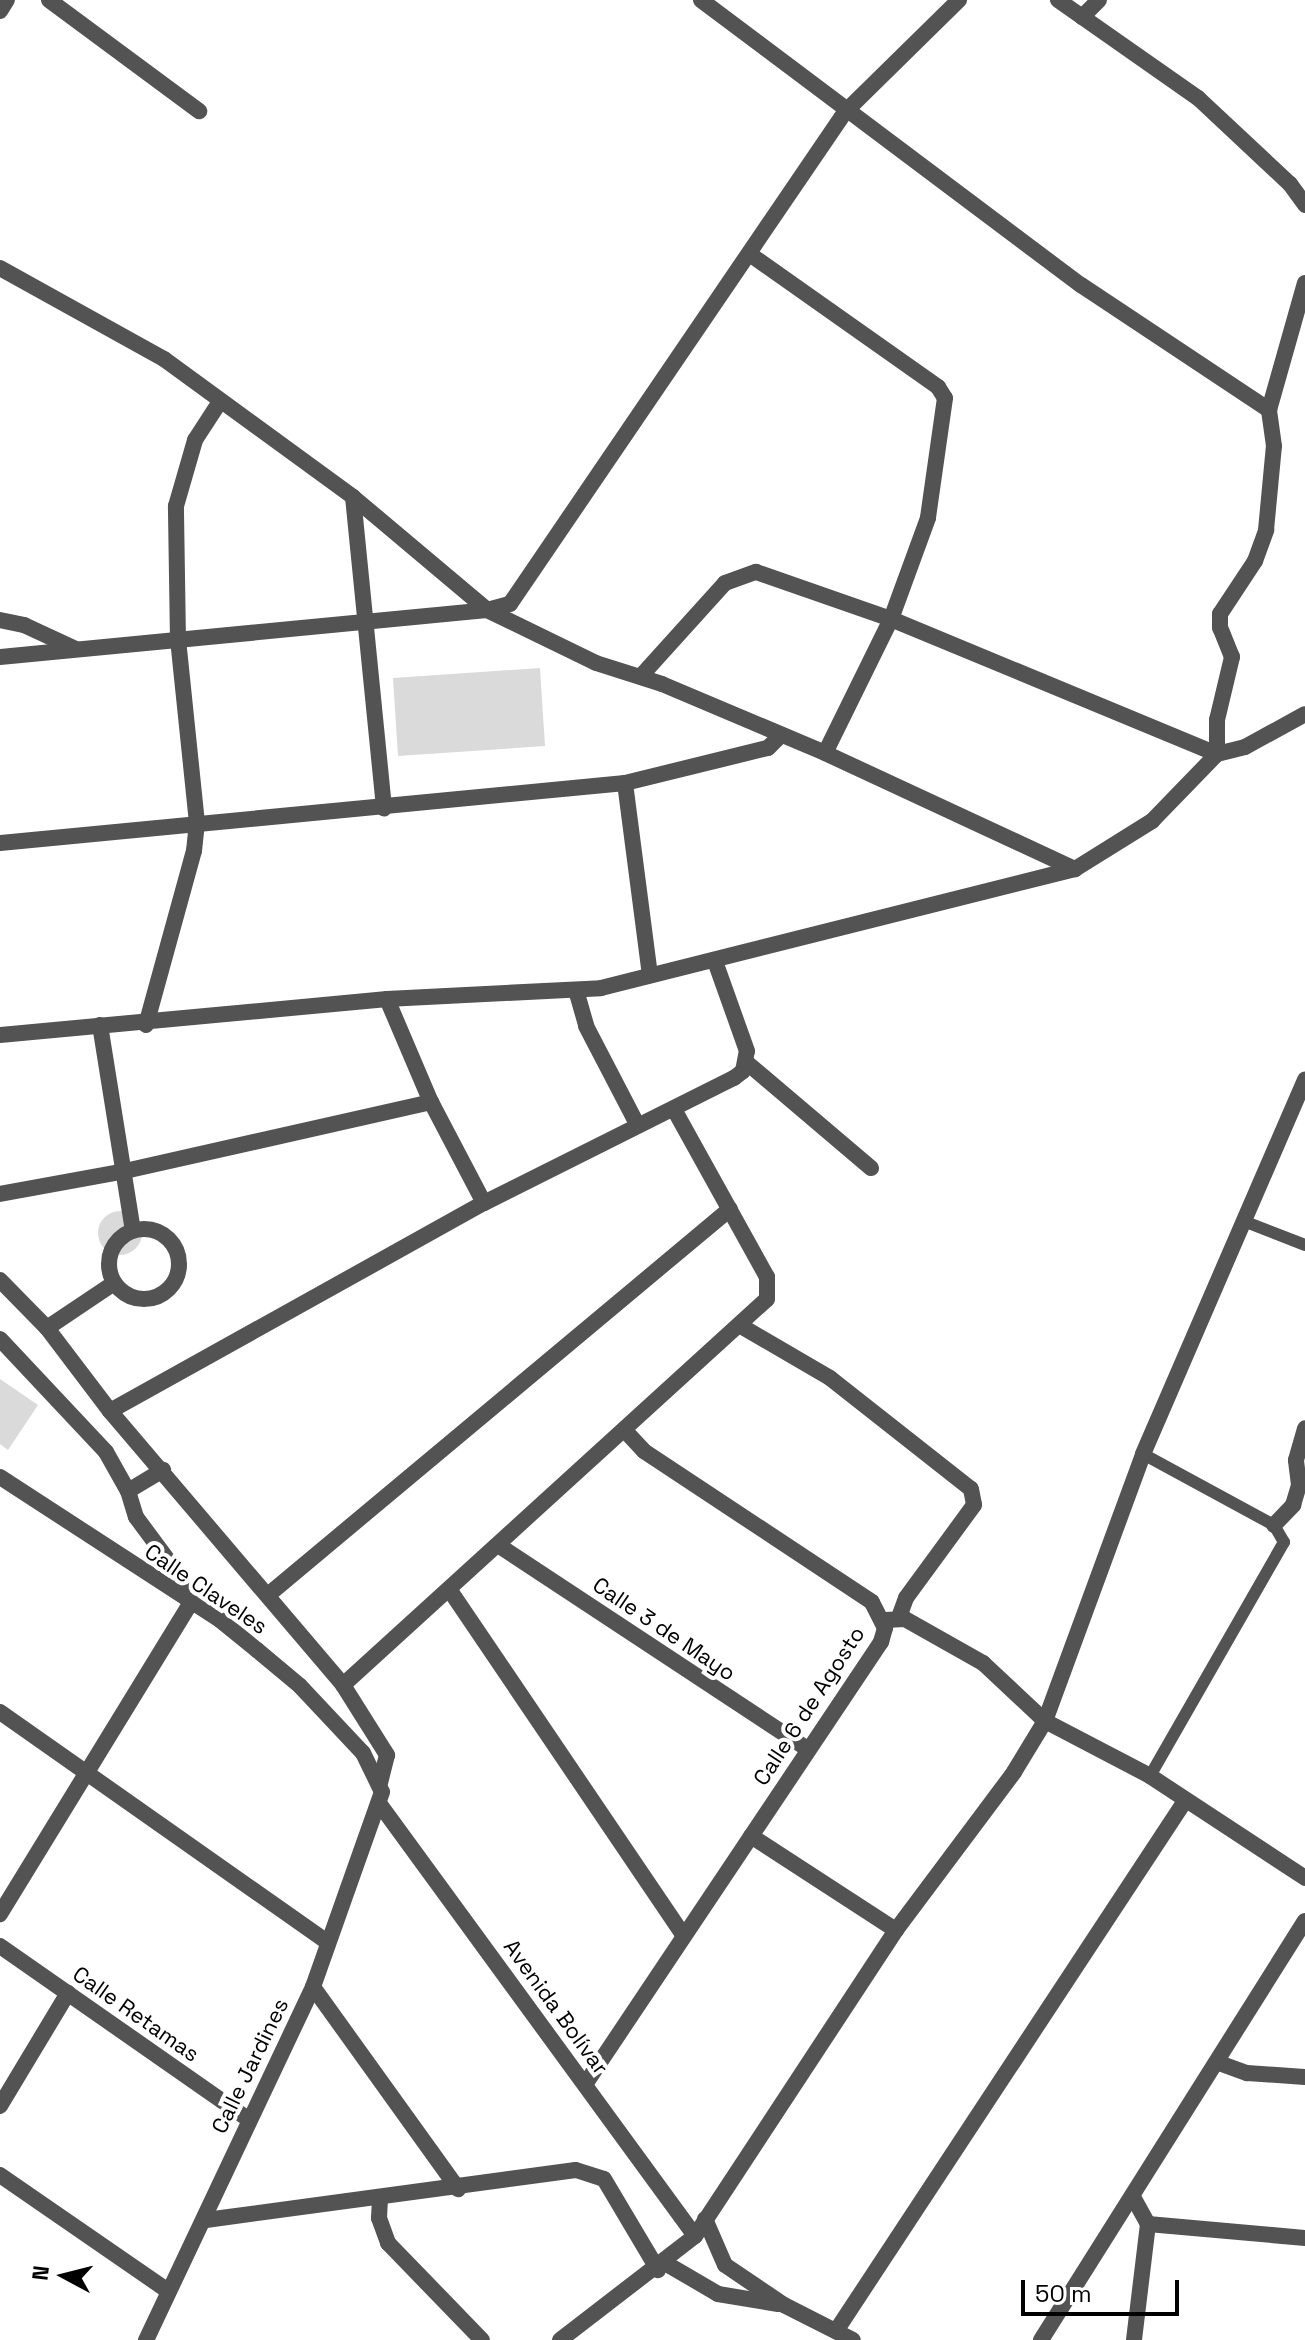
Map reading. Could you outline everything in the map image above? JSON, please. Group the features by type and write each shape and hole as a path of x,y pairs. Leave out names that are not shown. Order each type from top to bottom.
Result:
{"street":[{"path":"0,11 7,0"},
{"path":"49,0 199,111"},
{"path":"701,0 845,112 1081,285 1269,410"},
{"path":"0,657 369,624 487,610 510,604 531,578 751,255 780,204 845,112 959,0"},
{"path":"1058,0 1198,98 1305,205"},
{"path":"1082,17 1099,0"},
{"path":"751,255 938,387 945,398 928,518 891,619 825,753"},
{"path":"0,268 164,359 219,403 353,497 487,610 596,663 641,676 825,753 1075,869"},
{"path":"1217,754 1217,720 1232,657 1220,628 1220,614 1255,561 1266,530 1274,446 1269,410 1305,283"},
{"path":"146,1025 194,851 197,823 178,640 176,506 195,440 219,403"},
{"path":"353,497 350,514 369,624 384,808"},
{"path":"641,676 725,583 740,574 762,574 891,619 1217,754"},
{"path":"0,620 24,625 77,650"},
{"path":"0,1035 100,1025 146,1025 387,999 576,990 715,961 1075,869 1152,821 1217,754 1245,747 1305,714"},
{"path":"0,843 625,783 768,748 781,735"},
{"path":"625,783 650,975"},
{"path":"110,1411 484,1203 637,1124 675,1111 734,1078 746,1062 747,1051 715,961"},
{"path":"576,990 586,1026 637,1124"},
{"path":"387,999 431,1102 484,1203"},
{"path":"100,1025 133,1230"},
{"path":"746,1062 871,1168"},
{"path":"560,2340 662,2266 695,2236 896,1930 1014,1772 1045,1721 1143,1454 1305,1080"},
{"path":"0,1194 125,1171 431,1102"},
{"path":"343,1685 626,1432 767,1299 769,1284 675,1111"},
{"path":"268,1595 730,1209"},
{"path":"133,1230 156,1230 174,1246 179,1269 167,1291 145,1300 133,1298 114,1283 110,1251 133,1230"},
{"path":"0,1280 47,1328 110,1411 343,1685 387,1755 380,1784"},
{"path":"47,1328 114,1283"},
{"path":"741,1326 830,1378 971,1489 974,1505 892,1619 983,1663 1045,1721 1150,1776 1305,1878"},
{"path":"0,1339 106,1452 128,1491 136,1517 176,1571 190,1604 0,1914"},
{"path":"1274,1525 1293,1505 1299,1485 1296,1460 1305,1428"},
{"name":"Calle 6 de Agosto","path":"586,2083 881,1642 892,1619 872,1602 644,1451 626,1432"},
{"path":"128,1491 163,1470"},
{"name":"Calle Claveles","path":"0,1477 190,1604 220,1620 300,1686 363,1753 380,1784 381,1806"},
{"name":"Calle 3 de Mayo","path":"498,1545 807,1749"},
{"path":"449,1589 684,1936"},
{"path":"0,1712 327,1942"},
{"path":"836,2331 1185,1801"},
{"name":"Calle Jardines","path":"146,2340 206,2220 247,2118 313,1987 327,1942 381,1806"},
{"name":"Avenida Bolívar","path":"381,1806 695,2236"},
{"path":"751,1836 896,1930"},
{"path":"1041,2340 1219,2063 1305,1921"},
{"name":"Calle Retamas","path":"0,1946 247,2118"},
{"path":"313,1987 458,2189"},
{"path":"0,2106 68,1993"},
{"path":"1219,2063 1247,2073 1305,2077"},
{"path":"206,2220 458,2189 576,2170 593,2172 604,2179 662,2266 718,2294 784,2305"},
{"path":"0,2175 168,2291"},
{"path":"1133,2197 1148,2224 1134,2340"},
{"path":"380,2199 379,2218 388,2243 482,2340"},
{"path":"705,2219 725,2265 784,2305 853,2340"},
{"path":"1148,2224 1305,2238"}],"lane":[{"path":"1246,1222 1305,1245"},
{"path":"1143,1454 1274,1525 1282,1534 1283,1550 1150,1776"}],"shaded area":[{"path":"540,668 545,746 398,756 393,678"},
{"path":"120,1211 136,1217 142,1233 136,1249 120,1255 104,1249 98,1233 104,1217"},
{"path":"0,1379 38,1405 8,1450 0,1444"}]}
